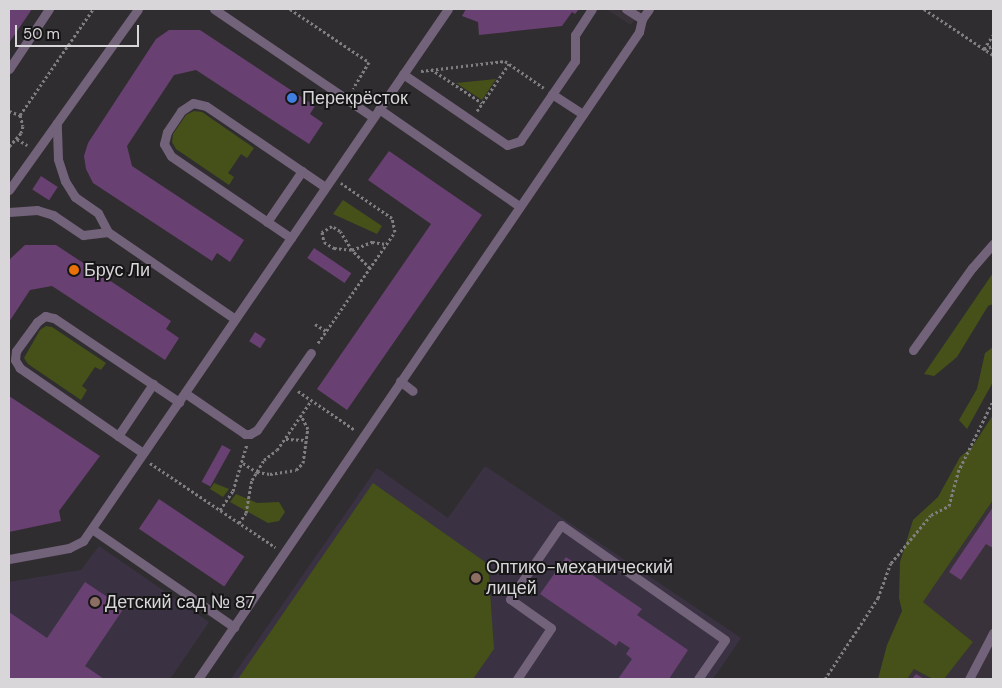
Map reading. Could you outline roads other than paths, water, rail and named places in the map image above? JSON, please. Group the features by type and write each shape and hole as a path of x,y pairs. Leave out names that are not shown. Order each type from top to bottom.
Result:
{"lane":[{"path":"9,69 49,9"},
{"path":"9,190 138,9"},
{"path":"214,9 373,117"},
{"path":"9,559 77,546 92,529 448,9"},
{"path":"403,74 507,145 520,141 575,61 574,35 592,9"},
{"path":"626,9 642,19"},
{"path":"198,679 639,32 642,19 649,9"},
{"path":"552,94 583,114"},
{"path":"291,238 171,156 164,144 167,132 181,111 193,103 206,106 326,187"},
{"path":"379,109 519,206"},
{"path":"57,123 58,159 65,181 75,197 98,212 108,232 235,319"},
{"path":"268,222 302,171"},
{"path":"9,212 36,210 53,215 83,235 108,232"},
{"path":"913,350 972,268 993,244"},
{"path":"142,455 118,436 20,368 14,360 16,351 36,322 45,316 54,318 179,402"},
{"path":"185,393 245,434 250,434 258,430 311,353"},
{"path":"400,381 413,391"},
{"path":"118,436 153,384"},
{"path":"517,679 551,628 510,599 561,525 725,640 698,679"},
{"path":"92,529 234,627"},
{"path":"969,679 993,633"}],"place":[{"name":"Перекрёсток","path":"292,98"},
{"name":"Брус Ли","path":"74,270"},
{"name":"Оптико-механический лицей","path":"476,578"},
{"name":"Детский сад № 87","path":"95,602"}]}
